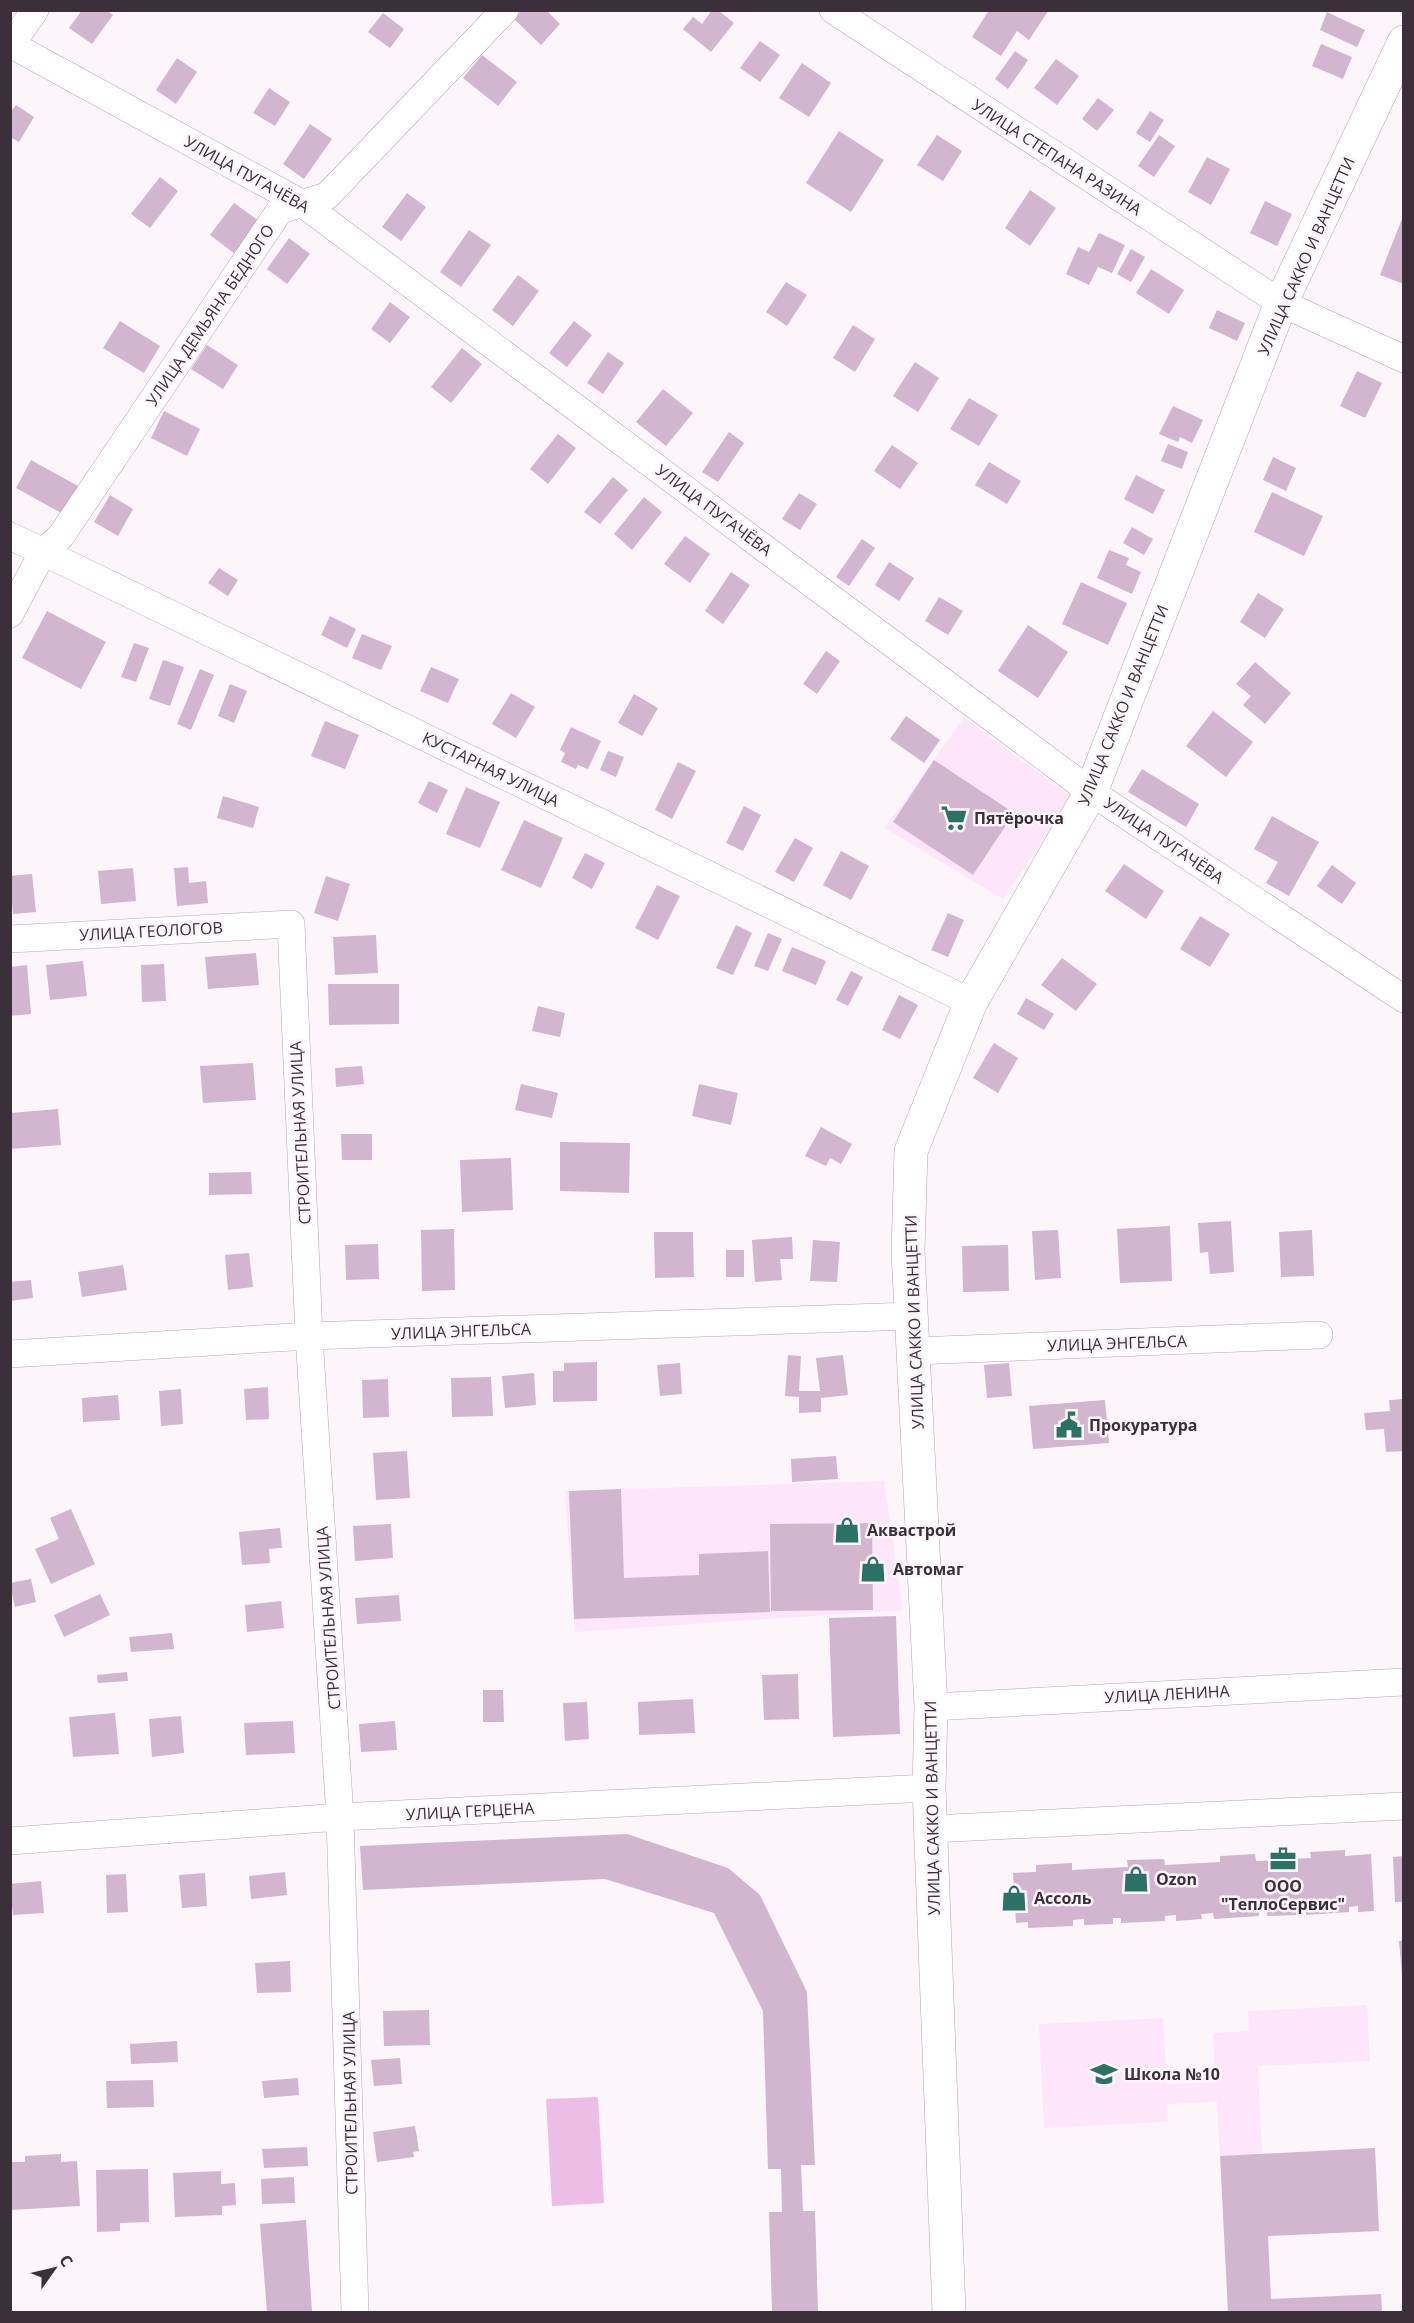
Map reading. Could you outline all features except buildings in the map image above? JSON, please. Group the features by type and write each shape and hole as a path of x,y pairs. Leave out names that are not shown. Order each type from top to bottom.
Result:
{"street":[{"path":"11,45 35,10"},
{"name":"УЛИЦА ДЕМЬЯНА БЕДНОГО","path":"10,614 43,552 61,536 279,210 327,196 505,10"},
{"name":"УЛИЦА СТЕПАНА РАЗИНА","path":"833,10 1281,303 1404,359"},
{"name":"УЛИЦА САККО И ВАНЦЕТТИ","path":"949,2313 929,1788 931,1707 915,1352 908,1251 911,1151 971,1002 1091,792 1281,303 1404,42"},
{"name":"УЛИЦА ПУГАЧЁВА","path":"11,45 303,204 1091,792 1404,999"},
{"name":"КУСТАРНАЯ УЛИЦА","path":"10,536 971,1002"},
{"name":"УЛИЦА ГЕОЛОГОВ","path":"10,939 291,924"},
{"name":"СТРОИТЕЛЬНАЯ УЛИЦА","path":"291,924 309,1336 340,1817 355,2313"},
{"name":"УЛИЦА ЭНГЕЛЬСА","path":"10,1354 309,1336 912,1316"},
{"name":"УЛИЦА ЭНГЕЛЬСА","path":"915,1352 1319,1335"},
{"name":"УЛИЦА ЛЕНИНА","path":"931,1707 1404,1682"},
{"name":"УЛИЦА ГЕРЦЕНА","path":"10,1841 340,1817 929,1788"},
{"path":"931,1829 1404,1806"}],"shaded area":[{"path":"964,717 1072,798 1003,899 885,828"},
{"path":"884,1481 903,1610 575,1632 565,1491"},
{"name":"Школа №10","path":"1367,2005 1370,2061 1258,2066 1262,2153 1220,2156 1217,2102 1167,2104 1168,2122 1044,2128 1039,2024 1163,2018 1167,2084 1215,2082 1213,2033 1249,2031 1248,2011"},
{"path":"598,2097 604,2203 552,2206 546,2099"}],"place":[{"name":"Пятёрочка","path":"954,818"},
{"name":"Прокуратура","path":"1069,1425"},
{"name":"Аквастрой","path":"847,1530"},
{"name":"Автомаг","path":"873,1569"},
{"name":"ООО \"ТеплоСервис\"","path":"1283,1859"},
{"name":"Ozon","path":"1136,1879"},
{"name":"Ассоль","path":"1014,1898"},
{"name":"Школа №10","path":"1104,2074"}]}
